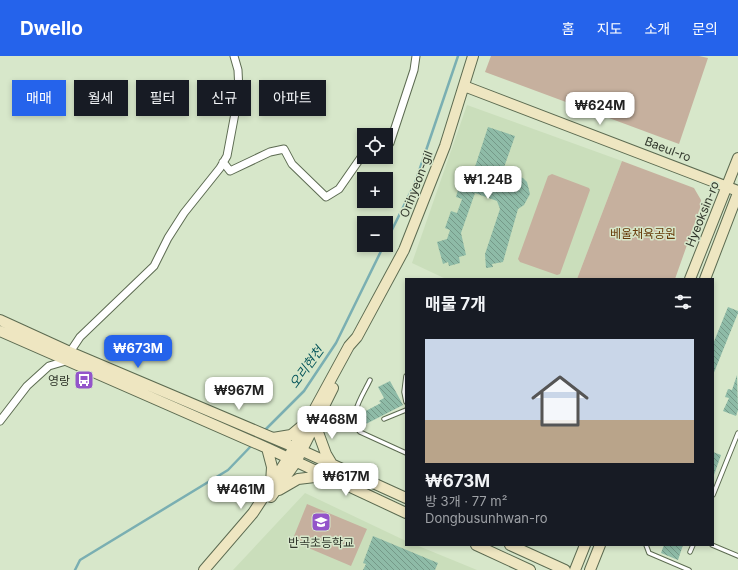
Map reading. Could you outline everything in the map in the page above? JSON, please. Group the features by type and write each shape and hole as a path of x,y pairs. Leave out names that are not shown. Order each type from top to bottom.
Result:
{"street":[{"path":"0,422 27,386 49,366 68,357 80,337 154,266 168,238 184,213 224,162 227,156 239,92 238,70 234,56"},
{"path":"393,135 414,70 416,56"},
{"name":"Orihyeon-gil","path":"292,460 354,347 356,337 404,250 444,146 473,56"},
{"name":"Baeul-ro","path":"464,86 727,186 738,192"},
{"path":"224,162 230,171 270,152 284,149 292,164 326,197 339,189 357,163"},
{"name":"Hyeoksin-ro","path":"690,278 738,158"},
{"path":"705,278 738,192"},
{"path":"0,320 68,357"},
{"path":"0,331 68,357 195,410 272,438 405,498"},
{"path":"195,410 267,448 405,513"},
{"path":"272,438 291,435 311,423 332,464"},
{"path":"267,448 272,467 273,490"},
{"path":"214,570 273,490 292,460"},
{"path":"204,570 273,490 298,479 314,476 326,476"},
{"path":"478,546 530,570"},
{"path":"512,546 565,570"},
{"path":"575,570 585,546"},
{"path":"590,570 600,546"}],"lane":[{"path":"370,380 353,418 357,428 360,432 405,453"},
{"path":"405,384 405,397"},
{"path":"384,419 405,410"},
{"path":"714,493 738,433"},
{"path":"646,546 649,554 689,570"},
{"path":"690,552 693,546"},
{"path":"714,546 738,556"}],"shaded area":[{"path":"467,105 622,161 577,278 444,278 412,263"},
{"name":"반곡초등학교","path":"305,493 405,541 405,546 418,546 477,570 233,570"}],"green space":[{"path":"491,56 699,56 708,58 679,144 485,72"},
{"name":"베울채육공원","path":"622,161 694,188 701,200 700,208 675,278 577,278"},
{"path":"552,174 589,188 590,190 560,274 557,275 520,262 518,259 548,176"},
{"path":"307,504 367,529 351,566 292,541"}],"building":[{"path":"488,127 515,136 501,176 511,174 523,178 527,182 530,194 524,205 518,209 503,262 492,264 493,267 486,268 485,254 500,209 497,201 475,193 461,233 466,255 459,257 460,263 449,266 448,262 443,264 437,242 447,239 450,230 445,228 451,211 457,213 462,199 456,197 461,180 465,181 468,171 473,173"},
{"path":"728,307 738,311 714,373 714,342"},
{"path":"737,375 738,410 736,416 723,411 729,398 725,397 728,389 732,390"},
{"path":"390,381 403,405 362,426 358,415 381,403 379,401 384,398 378,387"},
{"path":"714,452 721,455 714,475"},
{"path":"373,536 438,563 435,570 363,570 366,564 363,563"},
{"path":"664,546 683,546 678,560 661,553"}],"waterway":[{"name":"오리현천","path":"393,228 415,183 458,56"},
{"name":"오리현천","path":"264,431 304,391 336,343 381,252"},
{"name":"오리현천","path":"75,570 80,560 228,470 253,444"}],"place":[{"name":"영랑","path":"84,380"},
{"name":"반곡초등학교","path":"321,522"}]}
